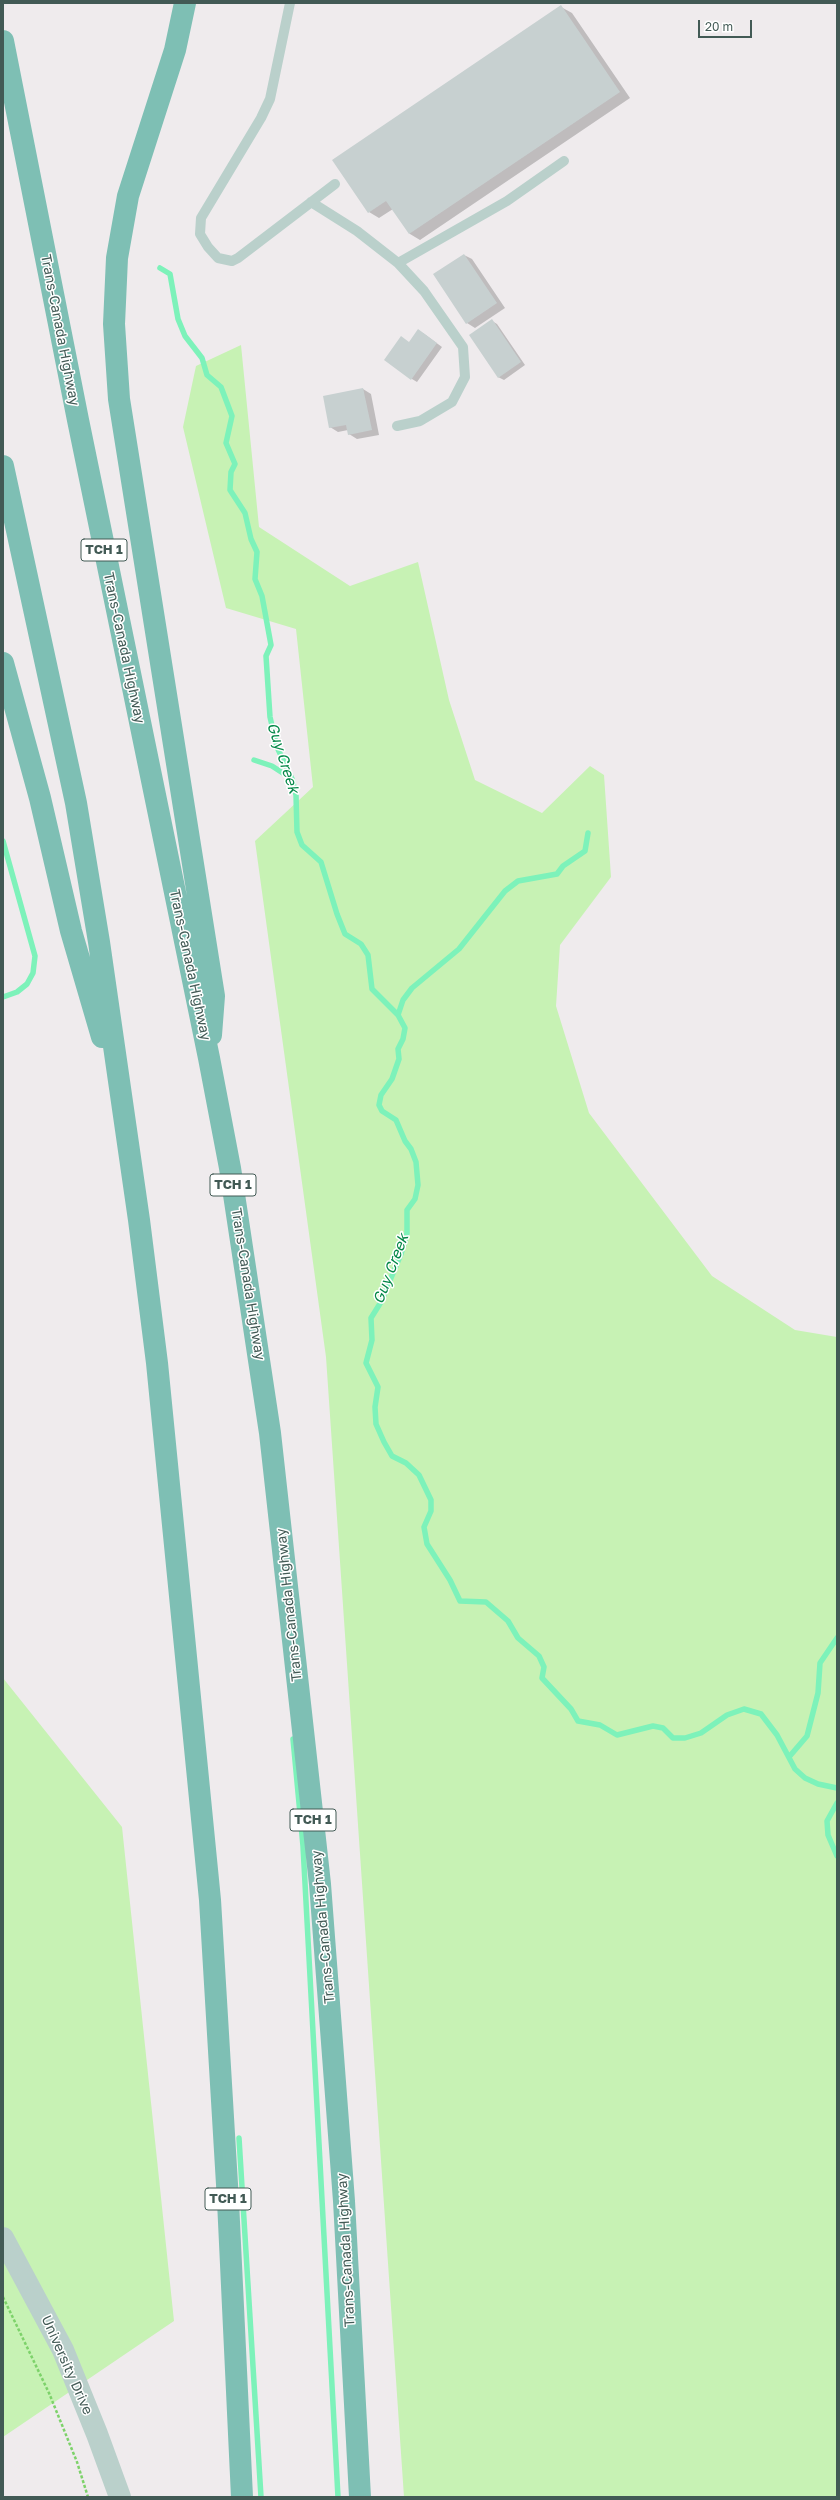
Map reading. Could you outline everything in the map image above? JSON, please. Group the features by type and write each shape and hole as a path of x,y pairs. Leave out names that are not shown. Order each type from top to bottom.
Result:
{"highway":[{"path":"185,3 175,50 128,196 118,258 114,324 120,407 214,996 209,1058"},
{"name":"Trans-Canada Highway","path":"3,41 78,420 209,1058 230,1168 270,1433 319,1876 344,2201 360,2497"},
{"name":"TCH 1","path":"3,466 76,803 100,942 157,1363 210,1900 228,2201 242,2497"},
{"path":"3,663 40,798 71,931 124,1115"}],"street":[{"name":"University Drive","path":"3,2238 63,2350 97,2434 120,2497"}],"lane":[{"path":"290,3 270,99 261,118 201,218 200,234 212,253 218,258 232,260 245,254 335,184"},
{"path":"398,263 507,201 564,161"},
{"path":"312,202 357,230 398,263 424,291 463,347 465,377 452,402 420,421 397,426"}],"path":[{"path":"3,2297 49,2393 77,2462 88,2497"}],"green space":[{"path":"241,345 259,527 350,586 418,562 449,700 475,780 542,813 590,766 604,775 611,877 560,945 556,1006 589,1113 712,1276 795,1330 837,1337 837,2497 404,2497 326,1357 255,841 313,787 296,629 226,608 183,427 196,366"},
{"path":"3,1678 122,1827 174,2321 3,2437"}],"building":[{"path":"561,5 620,92 409,234 386,201 368,213 332,160"},
{"path":"464,254 497,303 466,324 433,274"},
{"path":"492,319 521,362 498,378 469,335"},
{"path":"418,329 437,343 411,380 384,360 401,336 409,342"},
{"path":"363,388 372,430 348,435 346,425 329,428 323,396"}],"waterway":[{"name":"Guy Creek","path":"160,268 170,274 178,319 185,336 202,358 207,375 221,387 232,416 226,443 235,464 231,472 230,490 245,513 251,539 257,552 255,579 262,596 271,645 266,656 270,717 277,747 292,779 296,795 297,832 302,845 321,862 337,914 345,934 361,944 368,955 372,989 398,1015 405,1028 403,1039 398,1049 399,1059 392,1079 381,1095 379,1105 382,1111 396,1120 405,1141 411,1149 416,1162 418,1185 415,1199 407,1210 407,1233 401,1254 381,1302 371,1318 372,1340 366,1363 378,1387 375,1407 376,1424 384,1442 392,1456 406,1463 419,1475 431,1500 431,1511 424,1527 427,1544 450,1580 460,1601 486,1602 508,1621 518,1638 539,1656 544,1667 542,1678 571,1709 578,1721 600,1725 617,1735 653,1726 663,1728 673,1738 685,1738 701,1733 727,1715 744,1709 761,1714 777,1735 795,1769 805,1778 818,1784 837,1788"},
{"path":"254,760 272,766 292,779"},
{"path":"398,1015 403,1000 412,988 459,949 505,891 518,881 557,874 563,866 585,851 588,833"},
{"path":"3,841 35,956 33,973 27,984 17,992 3,997"},
{"path":"789,1757 807,1736 818,1693 820,1663 837,1638"},
{"path":"293,1739 303,1846 338,2497"},
{"name":"Guy Creek","path":"837,1803 827,1821 828,1835 837,1856"},
{"path":"239,2138 261,2497"}]}
